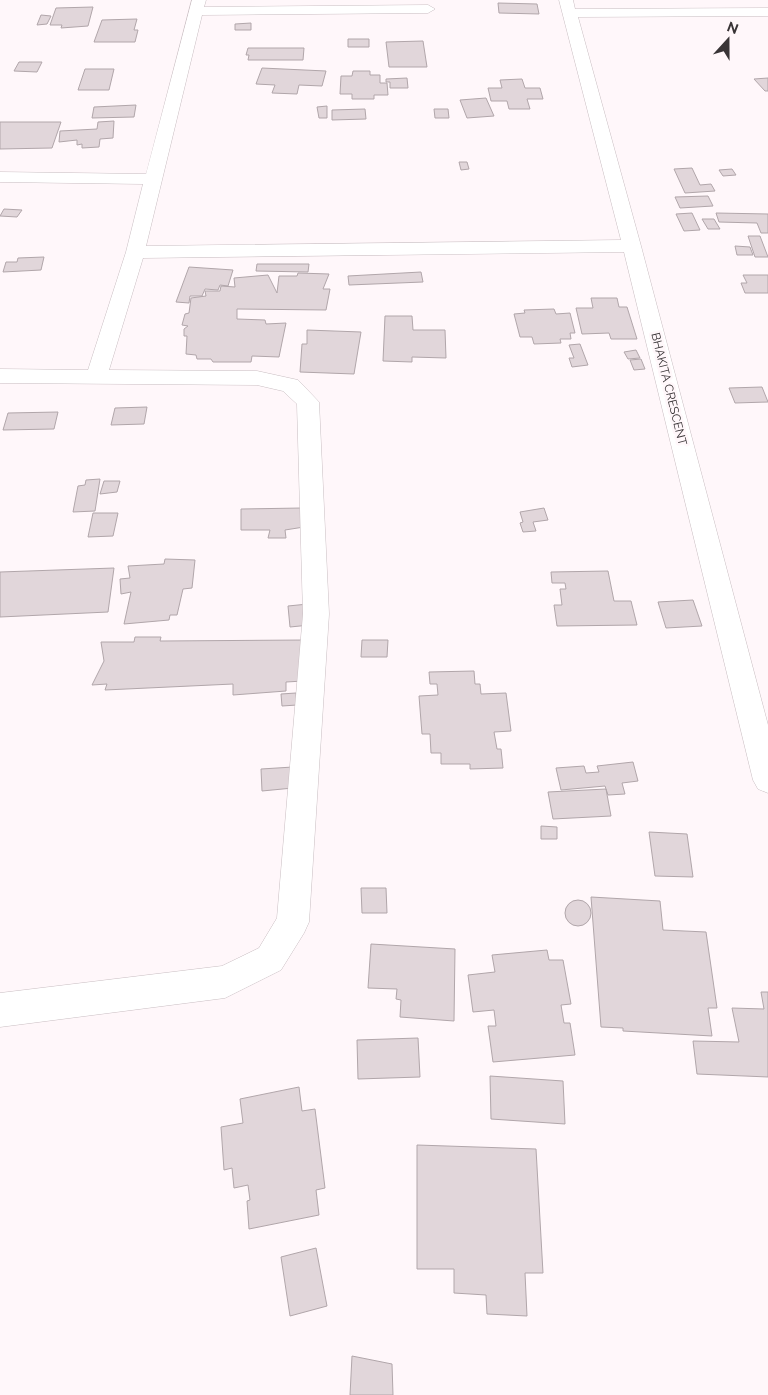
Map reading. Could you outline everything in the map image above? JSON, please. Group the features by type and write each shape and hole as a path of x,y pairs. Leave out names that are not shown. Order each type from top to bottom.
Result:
{"street":[{"path":"97,375 135,252 198,6 428,9"},
{"path":"567,7 768,12"},
{"name":"BHAKITA CRESCENT","path":"567,7 632,246 768,780"},
{"path":"0,177 154,179"},
{"path":"135,252 632,246"},
{"path":"0,376 97,375 257,378 290,385 308,402 316,614 293,922 270,959 225,982 0,1010"}],"building":[{"path":"498,3 537,4 539,14 499,13"},
{"path":"93,7 88,26 61,28 62,25 50,25 56,8"},
{"path":"41,15 51,16 47,24 37,25"},
{"path":"137,19 134,30 138,30 135,42 94,42 102,20"},
{"path":"251,23 251,30 235,30 235,24"},
{"path":"348,39 369,39 369,47 348,47"},
{"path":"423,41 427,67 389,67 386,42"},
{"path":"248,48 304,48 303,60 248,60 249,55 246,55"},
{"path":"19,62 42,62 37,72 14,71"},
{"path":"262,68 326,71 322,86 299,85 297,94 272,93 275,85 256,84"},
{"path":"85,69 114,69 109,90 78,90"},
{"path":"353,71 370,71 370,75 380,75 380,83 387,83 388,95 374,95 374,99 352,99 352,94 340,94 341,76 352,76"},
{"path":"407,78 408,88 390,88 390,82 386,82 386,79"},
{"path":"768,78 768,91 765,91 754,79"},
{"path":"522,79 525,88 540,88 543,99 527,99 530,109 509,109 507,101 491,101 488,88 502,88 500,80"},
{"path":"486,98 494,116 467,118 460,100"},
{"path":"136,105 134,117 92,118 94,107"},
{"path":"327,106 327,118 319,118 317,107"},
{"path":"365,109 366,119 332,120 332,110"},
{"path":"434,109 448,109 449,118 435,118"},
{"path":"114,121 113,138 100,139 99,147 82,148 82,144 77,145 77,140 59,142 60,131 97,129 98,122"},
{"path":"0,122 61,122 52,148 0,149"},
{"path":"459,162 467,162 469,169 461,170"},
{"path":"692,168 700,185 711,184 715,191 685,193 674,169"},
{"path":"732,169 736,175 723,176 719,170"},
{"path":"708,196 713,206 680,208 675,197"},
{"path":"4,209 22,210 17,217 0,216"},
{"path":"692,213 700,230 684,231 676,214"},
{"path":"716,213 768,214 768,233 761,233 757,223 719,222"},
{"path":"702,219 714,219 720,229 708,229"},
{"path":"748,236 760,236 768,257 755,257"},
{"path":"735,246 750,247 753,255 737,255"},
{"path":"44,257 41,270 3,272 6,262 17,262 18,258"},
{"path":"257,264 309,264 308,272 256,271"},
{"path":"189,267 233,270 228,286 220,285 218,290 205,289 202,296 190,296 189,303 176,302"},
{"path":"421,272 423,282 349,285 348,276"},
{"path":"298,273 329,274 323,289 330,289 326,310 237,309 237,319 265,320 266,324 286,323 279,357 252,356 251,362 213,362 211,359 197,359 196,355 186,354 187,336 184,336 184,329 188,326 182,325 185,314 189,313 191,298 206,296 205,291 220,291 221,286 235,287 234,278 268,275 277,293 279,276 297,276"},
{"path":"743,275 768,275 768,293 745,293 741,283 747,283"},
{"path":"591,298 617,298 619,307 627,307 637,339 611,339 609,333 582,334 576,308 593,308"},
{"path":"554,309 556,314 570,313 575,333 570,333 571,339 560,339 561,343 534,344 532,337 520,337 514,314 525,313 524,310"},
{"path":"385,316 412,316 413,330 445,330 446,358 412,357 412,362 383,361"},
{"path":"307,330 361,332 354,374 300,372 302,344 307,344"},
{"path":"580,344 588,365 572,367 569,358 574,358 569,345"},
{"path":"636,350 640,358 628,359 624,352"},
{"path":"641,359 645,369 634,370 630,360"},
{"path":"762,387 768,402 735,403 729,388"},
{"path":"147,407 144,424 111,425 115,408"},
{"path":"58,412 54,429 3,430 8,413"},
{"path":"100,479 95,511 73,512 78,486 85,485 86,480"},
{"path":"104,481 120,481 117,492 100,494"},
{"path":"302,508 304,527 285,530 286,538 268,538 270,530 241,530 241,509"},
{"path":"544,508 548,520 533,522 536,531 523,532 520,523 523,522 520,512"},
{"path":"93,513 118,513 113,536 88,537"},
{"path":"165,559 195,560 192,588 183,589 177,615 170,615 169,620 124,624 131,592 121,594 120,579 130,578 128,566 164,564"},
{"path":"114,568 108,612 0,617 0,572"},
{"path":"608,571 614,601 631,601 637,625 557,626 554,605 562,605 560,589 566,589 565,583 552,583 551,572"},
{"path":"693,600 702,626 666,628 658,602"},
{"path":"308,604 310,625 290,627 288,606"},
{"path":"135,637 161,637 160,641 305,640 303,681 286,682 286,691 233,695 233,684 105,690 107,684 92,685 104,661 101,642 134,642"},
{"path":"362,640 388,640 387,657 361,657"},
{"path":"474,671 475,684 480,684 481,694 506,693 511,731 494,732 497,749 501,749 503,768 470,769 470,764 441,764 441,753 431,753 430,734 422,734 419,696 438,695 437,684 430,684 429,672"},
{"path":"296,693 297,705 282,706 281,694"},
{"path":"633,762 638,781 622,783 625,794 608,795 605,786 561,790 556,768 584,766 586,773 599,772 597,766"},
{"path":"293,767 293,788 262,791 261,769"},
{"path":"606,789 611,816 553,819 548,792"},
{"path":"541,826 557,827 557,839 541,839"},
{"path":"649,832 687,834 693,877 655,876"},
{"path":"361,888 386,888 387,913 362,913"},
{"path":"591,897 660,901 663,930 706,932 717,1008 708,1008 712,1036 623,1031 623,1028 601,1027"},
{"path":"578,900 587,904 591,913 587,922 578,926 569,922 565,913 569,904"},
{"path":"371,944 455,949 454,1021 400,1017 401,1000 396,999 397,989 368,988"},
{"path":"547,950 549,960 563,960 571,1004 561,1005 564,1023 570,1023 575,1055 493,1062 488,1026 496,1026 494,1010 473,1012 468,975 495,972 492,955"},
{"path":"761,992 768,992 768,1077 697,1074 693,1041 739,1042 732,1008 764,1009"},
{"path":"418,1038 420,1077 358,1079 357,1040"},
{"path":"490,1076 563,1081 565,1124 491,1119"},
{"path":"299,1087 302,1111 315,1109 325,1188 316,1190 319,1215 249,1229 247,1201 250,1200 248,1185 234,1188 232,1168 224,1170 221,1127 243,1123 240,1099"},
{"path":"417,1145 536,1149 543,1273 525,1273 527,1316 487,1314 486,1295 454,1293 454,1269 417,1269"},
{"path":"316,1248 327,1306 290,1316 281,1257"},
{"path":"352,1356 392,1364 393,1395 350,1395"}]}
